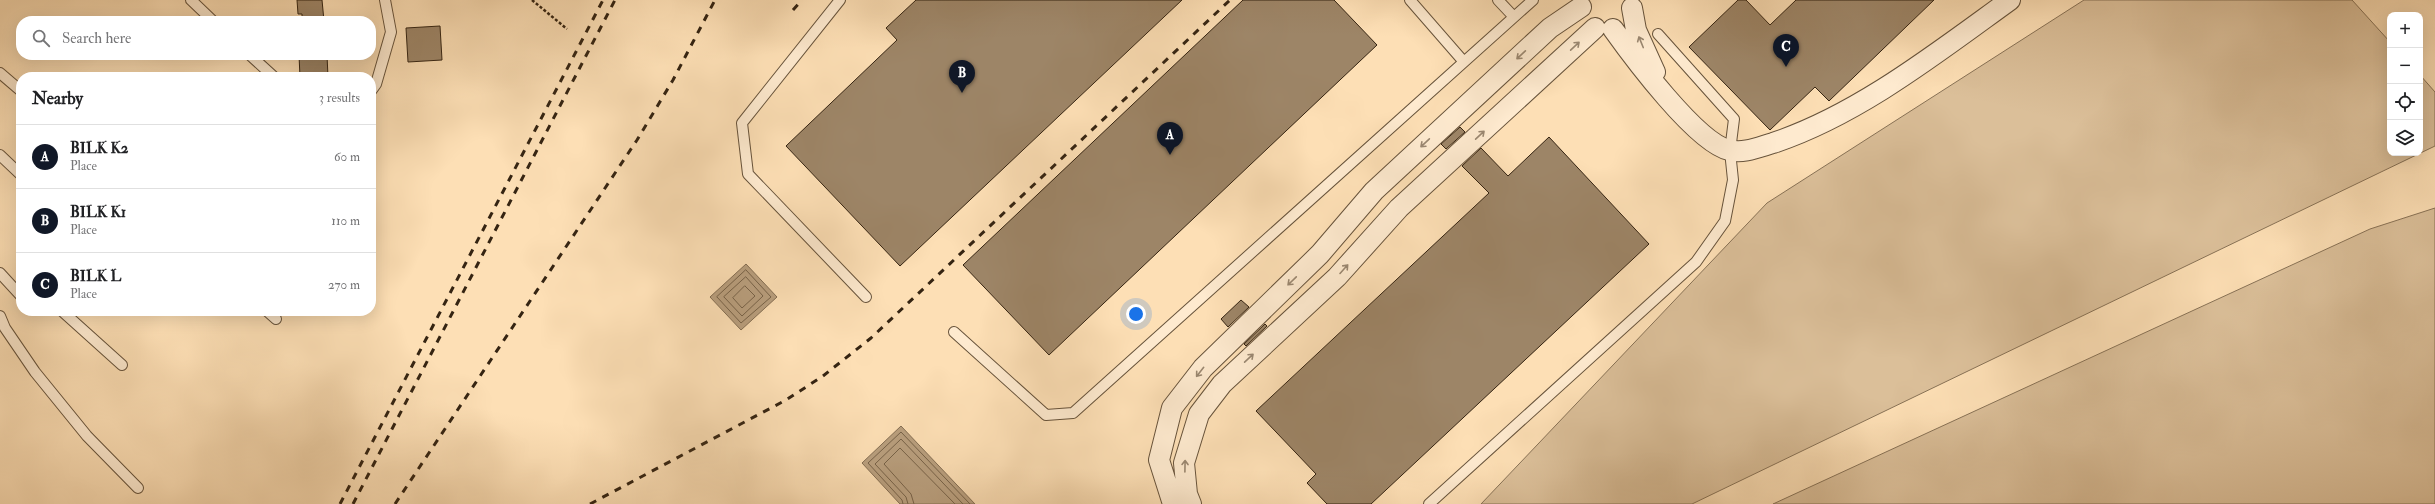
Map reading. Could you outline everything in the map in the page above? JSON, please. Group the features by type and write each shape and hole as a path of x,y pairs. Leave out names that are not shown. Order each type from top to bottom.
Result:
{"street":[{"path":"1172,504 1159,460 1172,408 1203,368 1320,254 1374,191 1550,28 1581,4 1588,23 1604,28 1693,126 1720,147 1730,151 1752,150 1799,134 1898,80 2010,0"},
{"path":"1632,4 1636,30 1652,67 1671,102"},
{"path":"1191,504 1187,494 1184,463 1199,414 1222,384 1337,277 1399,208 1604,28 1626,21 1632,4"}],"lane":[{"path":"191,0 209,16"},
{"path":"376,84 391,32 385,0"},
{"path":"840,0 742,123 748,174 866,297"},
{"path":"1410,0 1464,62"},
{"path":"1498,0 1514,17"},
{"path":"954,332 1046,415 1073,413 1533,0"},
{"path":"1429,504 1696,262 1725,221 1733,180 1730,151 1734,119 1658,34"},
{"path":"255,60 269,72"},
{"path":"0,73 16,87"},
{"path":"0,156 16,170"},
{"path":"0,273 16,291"},
{"path":"0,316 5,328 35,372 87,436 138,488"},
{"path":"68,316 122,365"},
{"path":"273,316 276,319"}],"path":[{"path":"532,0 567,29"}],"shaded area":[{"path":"2084,0 2352,0 2387,39 2387,156 2414,156 1692,504 1481,504 1767,203"},
{"path":"2423,78 2435,92 2435,146 2423,152"},
{"path":"2435,208 2435,504 1773,504 2370,229"}],"water":[{"path":"746,264 777,297 741,330 710,297"},
{"path":"901,426 975,504 900,504 862,463"}],"building":[{"path":"297,0 322,0 324,16 302,16 302,14 298,14"},
{"path":"916,0 1182,0 900,266 786,146 897,40 886,28"},
{"path":"1243,0 1334,0 1377,45 1049,355 963,265"},
{"path":"1738,0 1746,0 1770,25 1796,0 1934,0 1829,101 1815,87 1770,130 1689,47"},
{"path":"440,26 442,60 408,62 406,28"},
{"path":"299,60 327,60 328,72 300,72"},
{"path":"1460,127 1465,132 1446,149 1441,144"},
{"path":"1549,137 1649,244 1371,504 1327,504 1307,483 1316,474 1256,411 1489,193 1462,166 1481,148 1508,176"},
{"path":"1241,300 1249,307 1228,327 1221,319"},
{"path":"1265,324 1267,326 1246,346 1244,344"}],"railway":[{"path":"340,504 603,0"},
{"path":"353,504 615,0"},
{"path":"395,504 637,140 673,80 715,0"},
{"path":"793,10 802,0"},
{"path":"590,504 786,400 823,376 871,338 1230,0"}],"place":[{"name":"BILK L","path":"1786,67"},
{"name":"BILK K1","path":"962,93"},
{"name":"BILK K2","path":"1170,155"}]}
